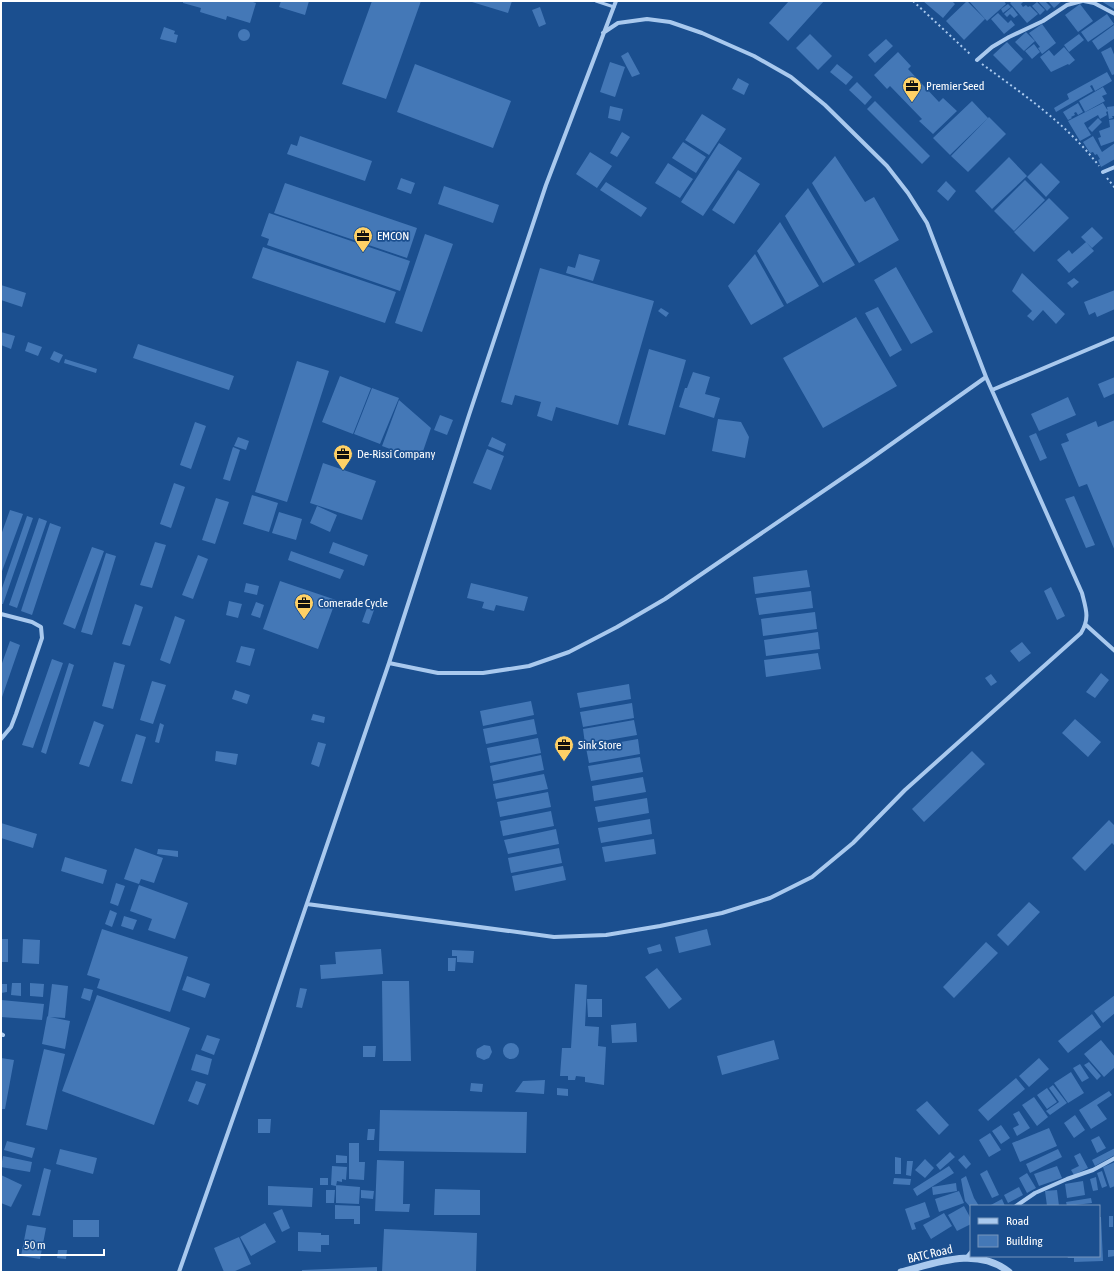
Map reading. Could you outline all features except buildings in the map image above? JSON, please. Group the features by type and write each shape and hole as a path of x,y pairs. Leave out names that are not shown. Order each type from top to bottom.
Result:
{"street":[{"path":"180,1272 389,663 469,415 546,185 616,1"},
{"path":"977,60 992,47 1043,21 1067,5 1083,1 1094,3 1115,14"},
{"path":"307,904 554,937 606,935 660,926 722,913 770,898 812,877 853,843 905,790 1081,633 1086,625 1087,614 1082,594 986,377 927,223 908,193 887,166 825,105 791,77 754,56 702,33 670,22 647,19 618,23 603,33"},
{"path":"1103,172 1115,167"},
{"path":"992,390 1115,338"},
{"path":"389,663 438,673 483,673 529,666 569,652 617,627 665,599 866,462 986,377"},
{"path":"1,614 32,622 41,626 42,638 11,727 1,739"},
{"path":"1086,625 1115,651"},
{"path":"1017,1205 1035,1193 1092,1170 1115,1158"},
{"name":"BATC Road","path":"901,1272 969,1255"},
{"name":"BATC Road","path":"976,1257 993,1262 1009,1272"}],"lane":[{"path":"596,1 614,7"}],"path":[{"path":"914,1 977,60 1042,108 1068,132 1094,160 1115,188"}],"place":[{"name":"Premier Seed","path":"912,103"},
{"name":"EMCON","path":"363,253"},
{"name":"De-Rissi Company","path":"343,471"},
{"name":"Comerade Cycle","path":"304,620"},
{"name":"Sink Store","path":"564,762"}]}
